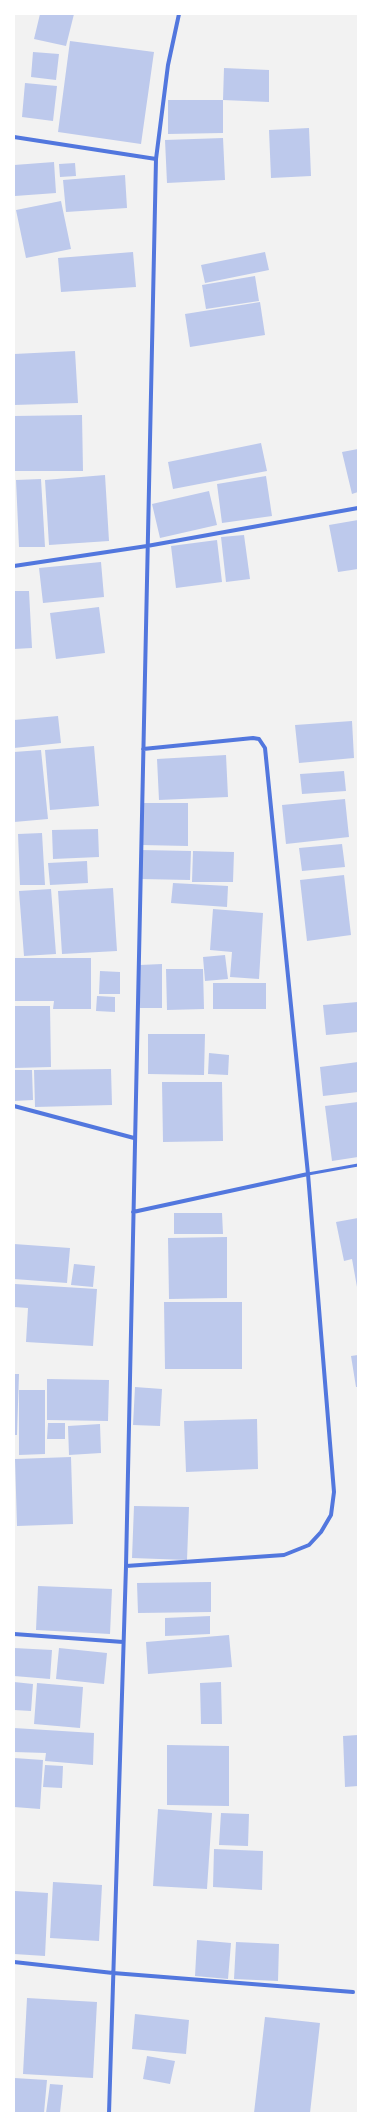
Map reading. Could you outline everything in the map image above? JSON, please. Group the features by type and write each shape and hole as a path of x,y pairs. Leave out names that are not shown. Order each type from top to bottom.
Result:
{"street":[{"path":"109,2113 126,1566 156,159 168,65 179,14"},
{"path":"14,138 156,159"},
{"path":"14,566 147,546 358,508"},
{"path":"126,1566 284,1555 309,1545 321,1532 331,1515 334,1492 308,1174 263,743 259,739 253,738 143,749"},
{"path":"14,1106 134,1138"},
{"path":"133,1212 308,1174"},
{"path":"14,1634 123,1642"},
{"path":"14,1962 113,1973 353,1992"}],"lane":[{"path":"308,1174 358,1165"}],"building":[{"path":"40,14 74,14 66,46 34,39"},
{"path":"70,41 154,52 141,144 58,132"},
{"path":"33,52 59,54 56,80 31,77"},
{"path":"224,68 269,70 269,102 223,100"},
{"path":"25,83 57,86 53,121 22,117"},
{"path":"168,100 223,100 223,133 168,134"},
{"path":"309,128 311,176 271,178 269,130"},
{"path":"223,138 225,180 167,183 165,140"},
{"path":"54,162 56,193 15,196 14,165"},
{"path":"75,163 76,176 60,177 59,164"},
{"path":"125,175 127,208 66,212 63,180"},
{"path":"61,201 71,249 26,258 16,210"},
{"path":"133,252 136,287 61,292 58,258"},
{"path":"265,252 269,270 205,283 201,265"},
{"path":"255,276 259,301 206,309 202,285"},
{"path":"260,302 265,335 190,347 185,314"},
{"path":"75,351 78,403 14,405 14,354"},
{"path":"82,415 83,471 15,471 14,416"},
{"path":"261,443 267,471 173,489 168,462"},
{"path":"358,449 358,492 352,494 342,452"},
{"path":"105,475 109,541 49,545 45,480"},
{"path":"266,476 272,516 222,523 217,484"},
{"path":"41,479 45,547 19,547 16,480"},
{"path":"209,491 217,525 160,538 152,504"},
{"path":"358,520 358,569 338,572 329,525"},
{"path":"244,535 250,579 226,582 221,537"},
{"path":"217,540 222,582 176,588 171,546"},
{"path":"101,562 104,597 43,603 39,568"},
{"path":"14,591 29,591 32,648 14,649"},
{"path":"99,607 105,653 56,659 50,613"},
{"path":"58,716 61,743 14,748 14,720"},
{"path":"352,721 354,758 299,763 295,725"},
{"path":"94,746 99,806 50,810 45,750"},
{"path":"41,750 48,819 14,822 14,752"},
{"path":"226,755 228,797 159,800 157,759"},
{"path":"344,771 346,791 302,794 300,774"},
{"path":"345,799 349,837 286,844 282,805"},
{"path":"142,803 188,803 188,846 142,845"},
{"path":"98,829 99,857 53,859 52,830"},
{"path":"42,833 45,885 20,885 18,834"},
{"path":"342,844 345,867 302,871 299,848"},
{"path":"141,850 191,851 190,880 141,879"},
{"path":"193,851 234,852 233,882 192,882"},
{"path":"87,861 88,883 50,885 48,863"},
{"path":"344,875 351,935 307,941 300,880"},
{"path":"173,883 228,886 227,907 171,903"},
{"path":"113,888 117,951 62,954 58,891"},
{"path":"51,889 56,954 24,956 19,891"},
{"path":"213,909 263,913 259,979 230,977 232,952 210,950"},
{"path":"225,955 228,979 205,981 203,957"},
{"path":"14,958 91,958 91,1009 53,1009 54,1001 14,1001"},
{"path":"162,964 162,1008 140,1008 140,965"},
{"path":"166,969 203,969 204,1009 167,1010"},
{"path":"100,971 120,972 120,994 99,994"},
{"path":"213,983 266,983 266,1009 213,1009"},
{"path":"97,996 115,997 115,1012 96,1011"},
{"path":"358,1002 358,1032 326,1035 323,1005"},
{"path":"14,1006 50,1006 51,1067 14,1068"},
{"path":"148,1034 205,1034 204,1075 148,1074"},
{"path":"209,1053 229,1055 228,1075 208,1074"},
{"path":"358,1062 358,1092 323,1096 320,1067"},
{"path":"111,1069 112,1105 35,1107 34,1070"},
{"path":"14,1070 32,1070 33,1100 14,1101"},
{"path":"162,1082 222,1082 223,1141 163,1142"},
{"path":"358,1102 358,1157 332,1161 325,1106"},
{"path":"174,1213 222,1213 223,1234 174,1234"},
{"path":"358,1218 357,1287 352,1259 344,1261 336,1222"},
{"path":"227,1237 227,1298 169,1299 168,1238"},
{"path":"14,1244 70,1248 67,1283 14,1279"},
{"path":"74,1264 95,1266 93,1287 71,1285"},
{"path":"15,1284 97,1289 93,1346 26,1342 28,1308 14,1307"},
{"path":"164,1302 242,1302 242,1369 165,1369"},
{"path":"358,1355 358,1387 356,1387 351,1356"},
{"path":"14,1374 19,1374 17,1435 14,1435"},
{"path":"47,1379 109,1380 108,1421 47,1420"},
{"path":"135,1387 162,1389 160,1426 133,1425"},
{"path":"19,1390 45,1390 45,1454 19,1455"},
{"path":"257,1419 258,1469 186,1472 184,1421"},
{"path":"48,1423 65,1423 65,1439 47,1439"},
{"path":"100,1424 101,1453 69,1455 68,1426"},
{"path":"71,1457 73,1524 17,1526 15,1459"},
{"path":"134,1506 189,1507 187,1560 132,1558"},
{"path":"211,1582 211,1612 138,1613 137,1583"},
{"path":"38,1586 112,1589 110,1634 36,1630"},
{"path":"210,1616 210,1634 165,1636 165,1618"},
{"path":"229,1635 232,1667 148,1674 146,1642"},
{"path":"14,1648 52,1650 50,1679 14,1676"},
{"path":"59,1648 107,1653 104,1684 56,1679"},
{"path":"14,1682 33,1684 31,1711 14,1710"},
{"path":"221,1682 222,1724 201,1724 200,1683"},
{"path":"37,1683 83,1687 80,1728 34,1724"},
{"path":"14,1728 94,1733 93,1765 45,1761 46,1753 14,1752"},
{"path":"358,1735 358,1786 345,1787 343,1736"},
{"path":"167,1745 229,1746 229,1806 167,1805"},
{"path":"14,1758 43,1760 40,1809 14,1807"},
{"path":"45,1765 63,1766 62,1788 43,1787"},
{"path":"158,1809 212,1813 207,1889 153,1886"},
{"path":"221,1813 249,1814 248,1846 219,1845"},
{"path":"214,1849 263,1851 262,1890 213,1887"},
{"path":"53,1882 102,1885 99,1941 50,1938"},
{"path":"15,1891 48,1893 45,1956 14,1954"},
{"path":"197,1940 231,1943 228,1979 195,1976"},
{"path":"236,1942 279,1944 278,1981 234,1979"},
{"path":"27,1998 97,2002 93,2078 23,2074"},
{"path":"135,2014 189,2020 186,2054 132,2049"},
{"path":"265,2017 320,2023 310,2113 254,2113"},
{"path":"147,2056 175,2061 170,2084 143,2079"},
{"path":"14,2078 47,2080 44,2113 14,2113"},
{"path":"50,2084 63,2085 60,2113 46,2113"}]}
